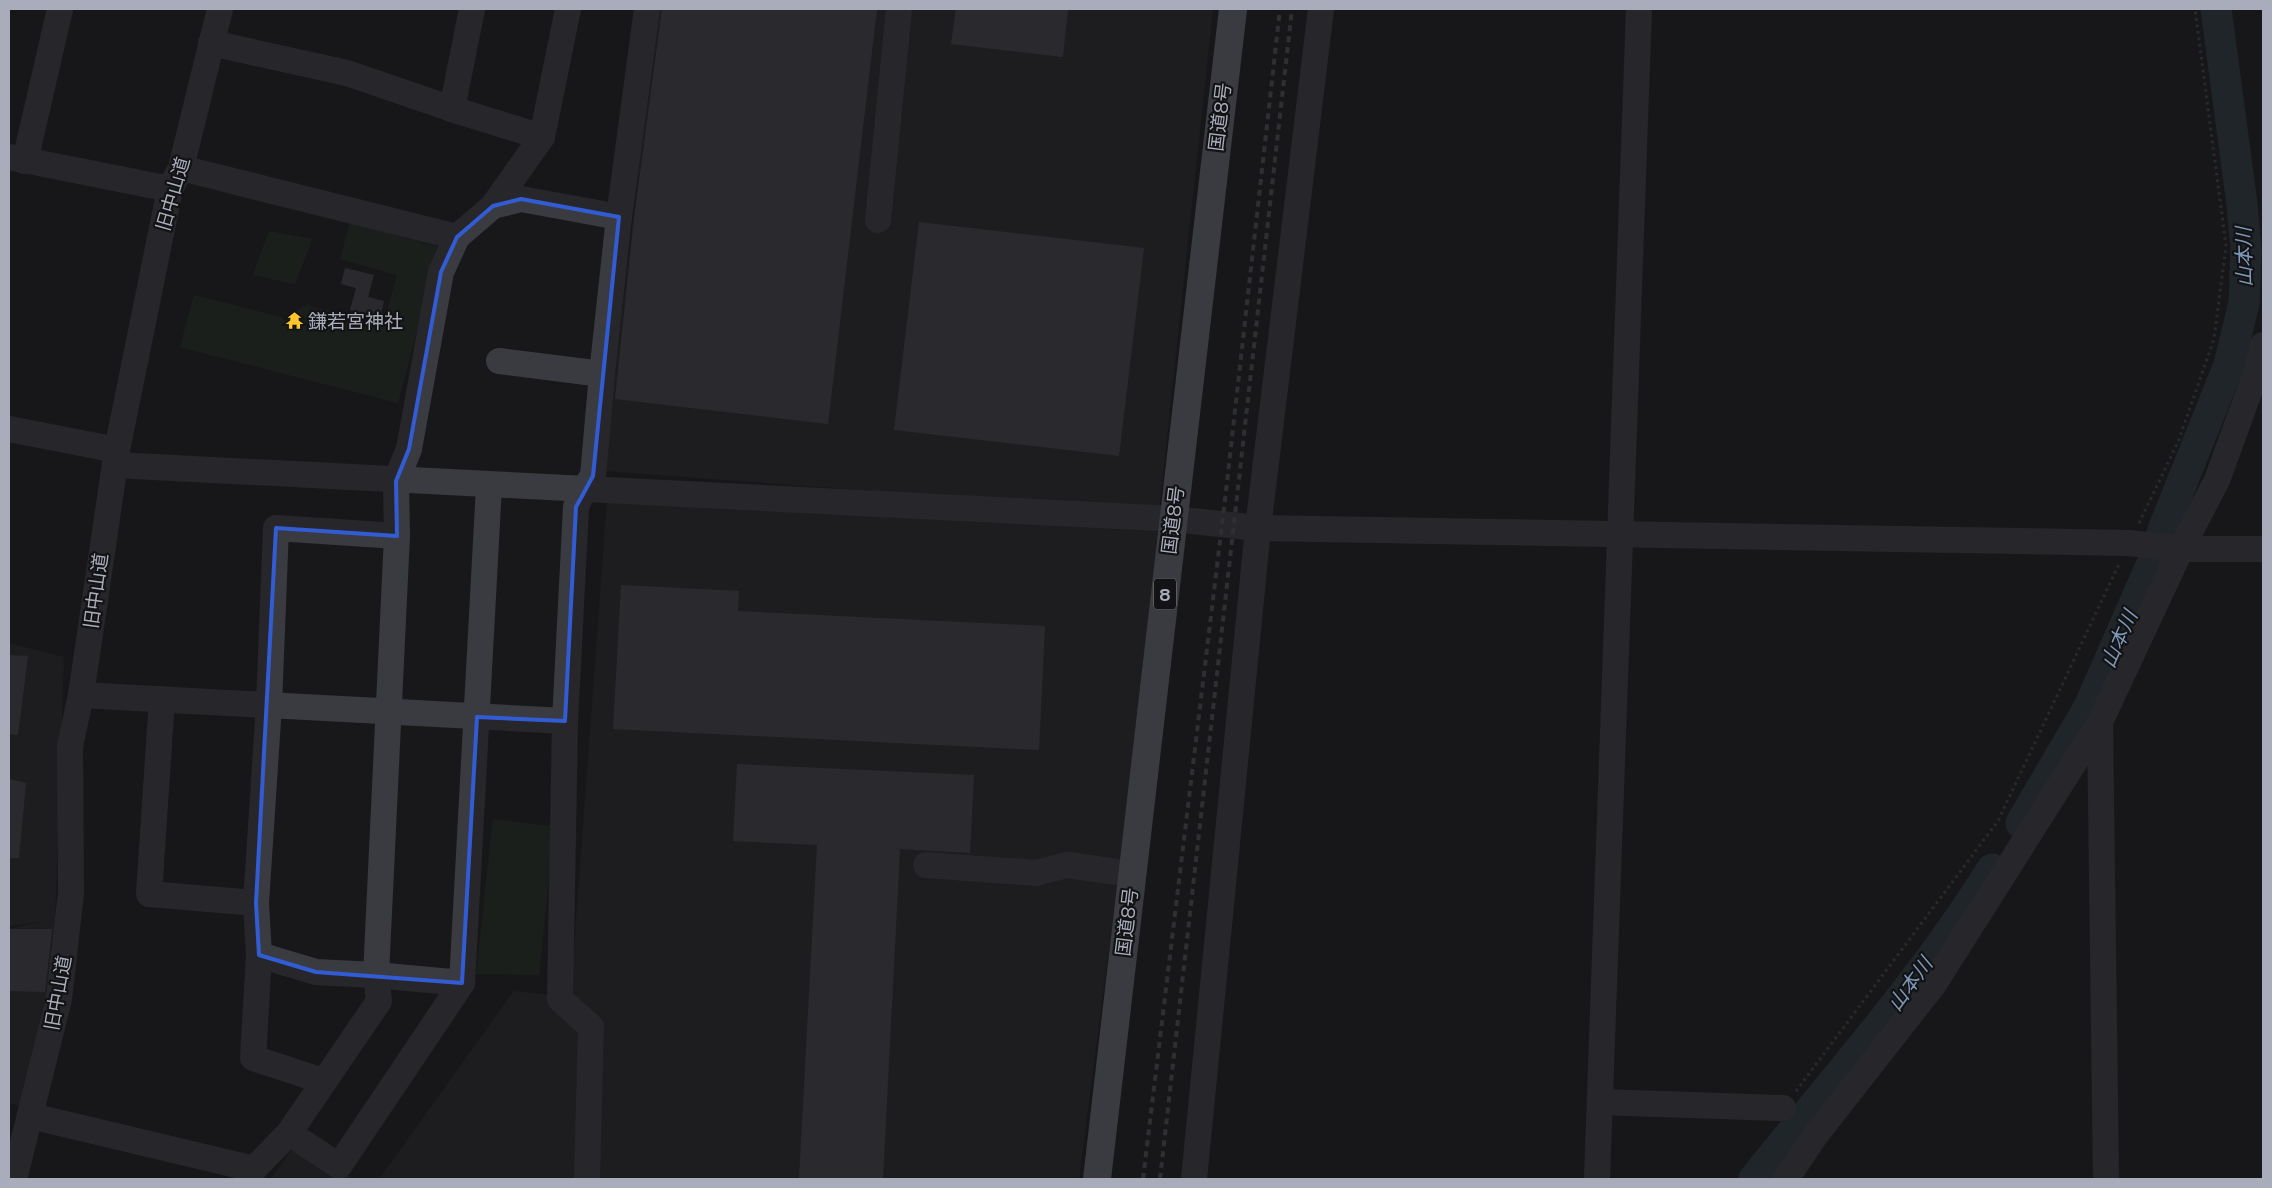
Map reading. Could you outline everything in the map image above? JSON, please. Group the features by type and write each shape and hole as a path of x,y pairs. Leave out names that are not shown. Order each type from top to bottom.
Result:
{"highway":[{"name":"国道8号","path":"1097,1179 1233,9"}],"street":[{"path":"60,9 17,159 175,178 457,237"},
{"name":"旧中山道","path":"14,1179 59,998 71,893 70,746 81,695 116,458 175,178 220,9"},
{"path":"452,109 472,9"},
{"path":"31,1116 254,1169 289,1132 379,1001 376,975 397,536 396,481 410,449 441,272 457,237 493,206 542,137 568,9"},
{"path":"587,1179 591,1027 560,999 565,722 576,507 582,490 593,476 602,374 620,217 647,9"},
{"path":"878,220 899,9"},
{"path":"1194,1179 1258,528 1321,9"},
{"path":"1597,1179 1639,9"},
{"path":"211,43 347,73 542,137"},
{"path":"493,206 521,199 620,217"},
{"path":"1786,1179 1815,1136 1934,984 2100,722 2181,549 2217,480 2256,373 2263,345"},
{"path":"499,361 602,374"},
{"path":"10,437 116,458 396,481 1174,519 1258,528 2129,544 2181,549 2263,548"},
{"path":"289,1132 339,1166 462,983 488,486"},
{"path":"323,1081 253,1058 259,955 256,903 269,705 276,528 397,536"},
{"path":"81,695 565,722"},
{"path":"162,700 149,894 256,903"},
{"path":"2100,722 2106,1179"},
{"path":"926,865 1036,873 1067,865 1132,874"},
{"path":"259,955 316,972 376,975 462,983"},
{"path":"1600,1102 1783,1108"}],"path":[{"path":"1783,1108 1998,821 2178,442 2214,339 2226,246 2194,9"}],"highlighted area":[{"path":"521,199 619,217 593,476 576,507 565,721 477,717 462,983 316,972 259,955 256,903 276,528 397,536 396,481 409,449 441,272 457,237 493,206"}],"shaded area":[{"path":"657,9 1213,9 1159,512 604,471"},
{"path":"350,223 439,247 398,403 180,347 194,295 284,318 307,305 383,326 397,275 340,259"},
{"path":"269,231 312,239 295,284 253,275"},
{"path":"607,501 1163,532 1079,1179 600,1179 602,1029 571,989"},
{"path":"9,643 64,657 55,920 48,1002 21,1106 9,1103 9,929 40,922 9,926"},
{"path":"493,819 554,827 539,975 476,974"},
{"path":"514,991 547,995 582,1030 580,1179 379,1179"},
{"path":"293,1148 355,1179 271,1179"}],"building":[{"path":"662,9 877,9 828,424 615,399 634,219"},
{"path":"956,9 1068,9 1063,57 951,44"},
{"path":"919,222 1144,248 1119,456 894,430"},
{"path":"345,268 374,275 368,297 384,301 380,318 350,310 356,288 341,284"},
{"path":"621,585 739,591 738,611 1045,626 1039,750 613,729"},
{"path":"9,655 28,656 18,735 9,734"},
{"path":"737,764 974,775 970,853 900,849 883,1179 799,1179 817,845 733,841"},
{"path":"9,779 26,783 19,858 9,858"},
{"path":"9,929 52,929 45,992 9,991"}],"waterway":[{"name":"山本川","path":"2021,823 2089,707 2157,552 2163,530 2229,365 2244,303 2246,250 2242,204 2216,9"},
{"name":"山本川","path":"1754,1179 1908,989 1992,869"}],"railway":[{"path":"1143,1179 1225,500 1280,9"},
{"path":"1160,1179 1292,9"}],"place":[{"name":"鎌若宮神社","path":"294,321"}]}
